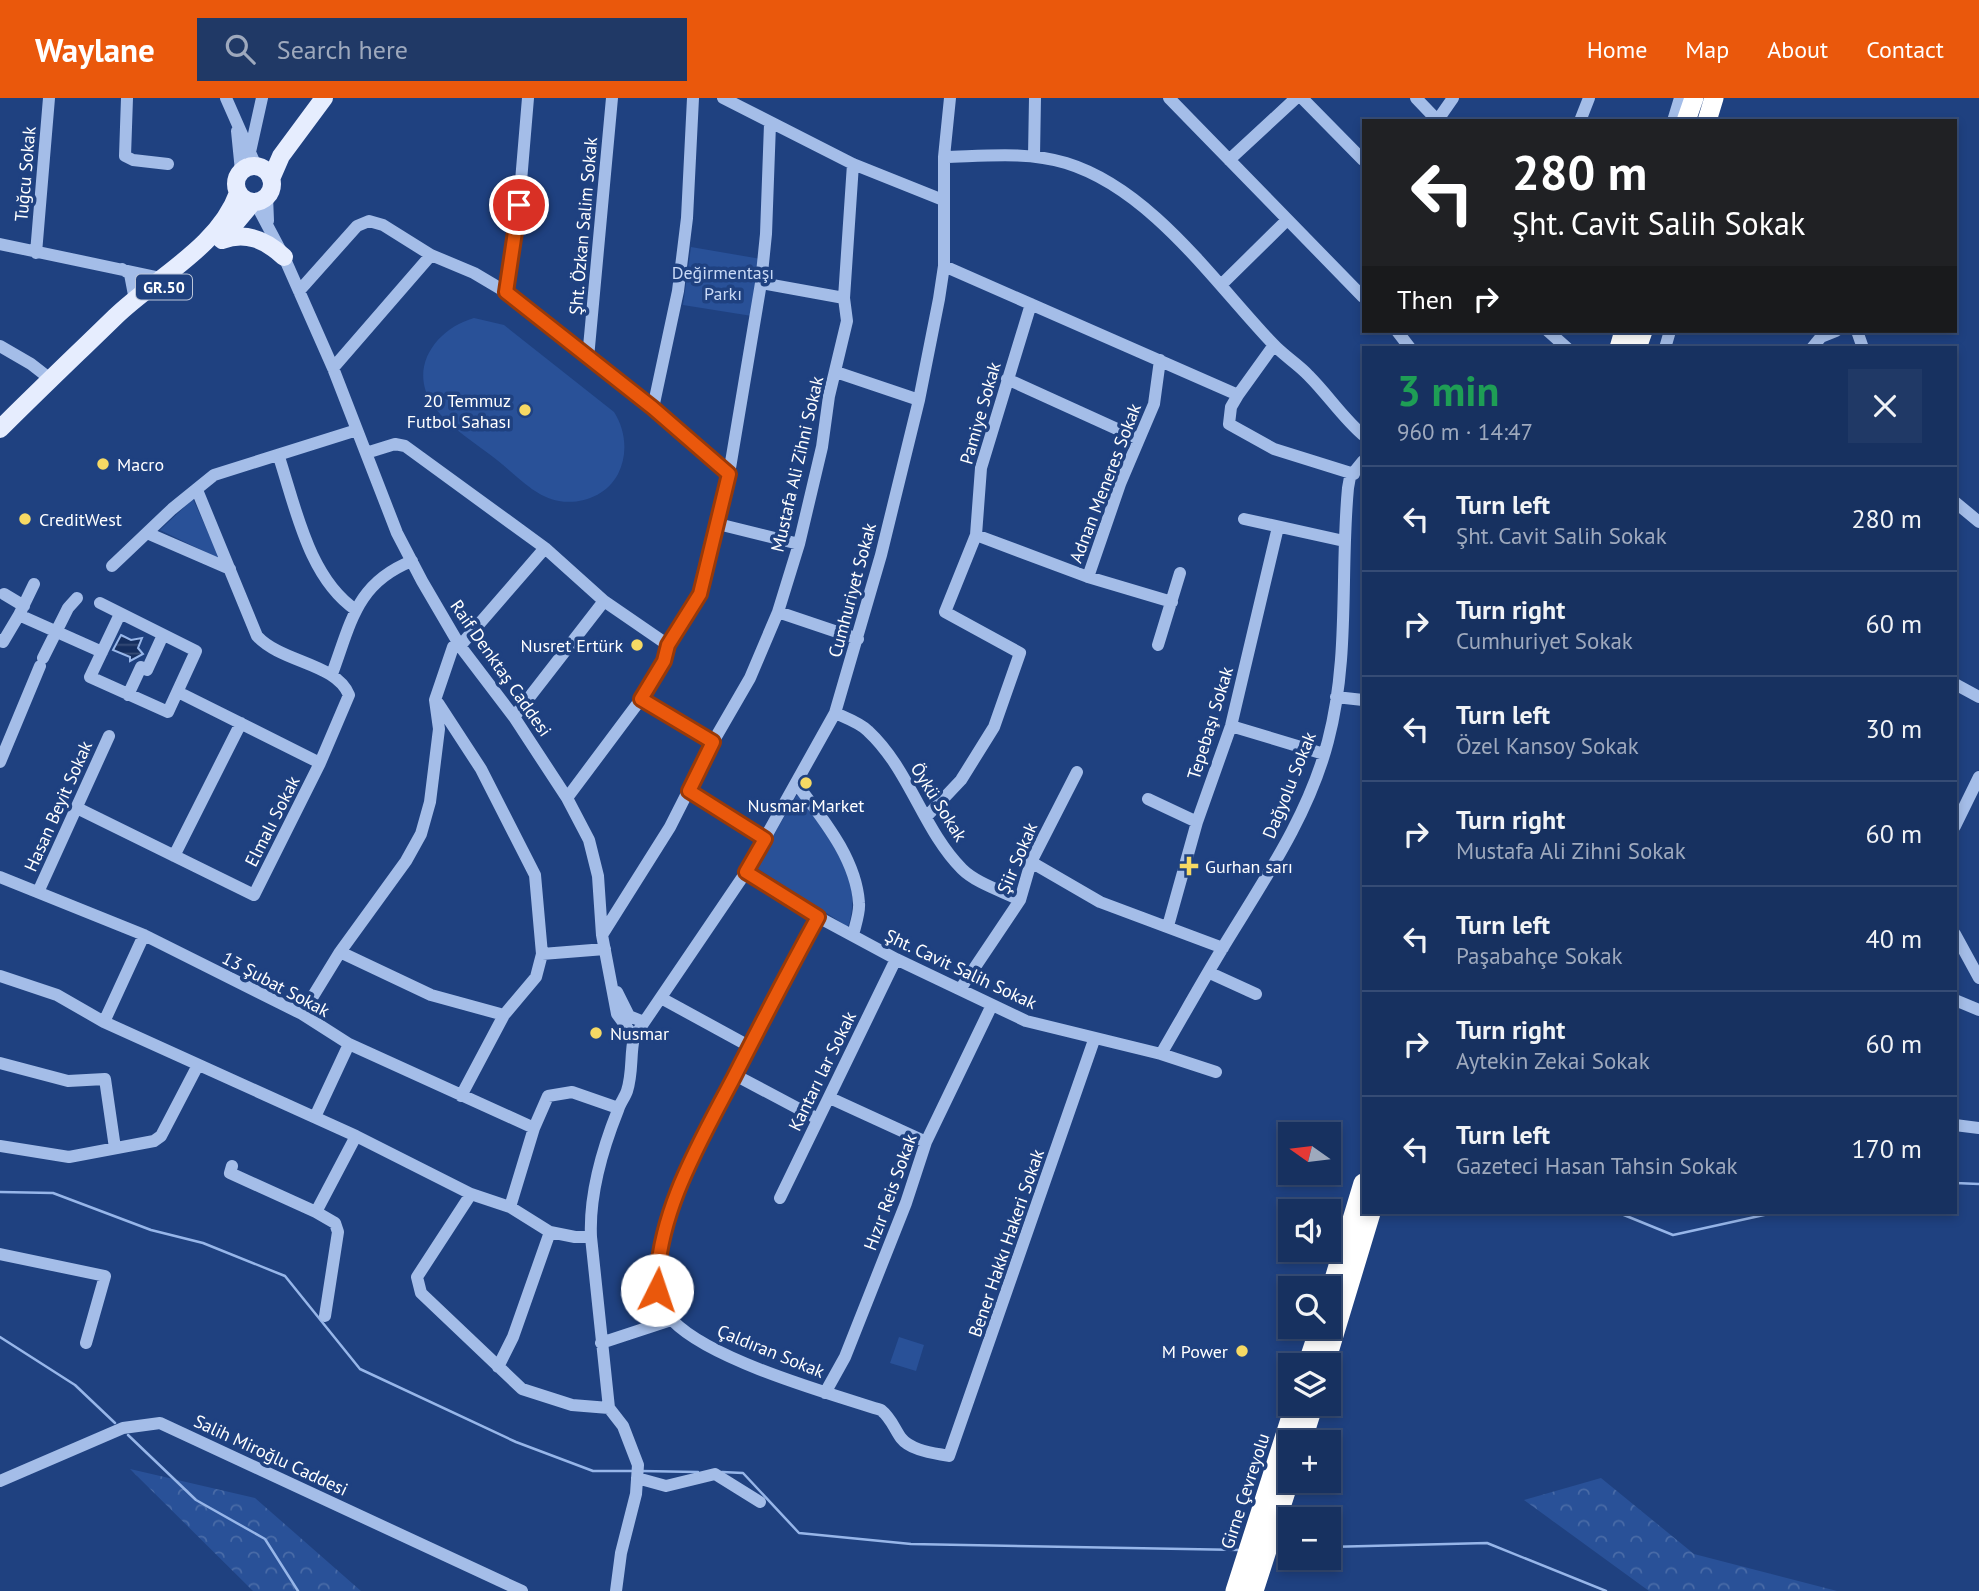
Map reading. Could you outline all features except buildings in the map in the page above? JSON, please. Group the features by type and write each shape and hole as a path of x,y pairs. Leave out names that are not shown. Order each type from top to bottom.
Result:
{"highway":[{"path":"1687,119 1693,98"},
{"path":"1708,119 1714,98"},
{"path":"1335,1276 1362,1186"},
{"path":"1329,1353 1371,1214"},
{"name":"Girne Çevreyolu","path":"1247,1584 1266,1522 1292,1416"},
{"name":"Girne Çevreyolu","path":"1266,1522 1282,1493"}],"main road":[{"name":"GR.50","path":"104,329 132,312 222,240 255,181 312,98"},
{"name":"GR.50","path":"0,429 48,379 219,226 255,181 281,156 324,98"},
{"path":"222,240 240,235 259,240 284,257"}],"street":[{"name":"Tuğcu Sokak","path":"36,253 49,98"},
{"path":"127,98 125,156 133,160 168,164"},
{"name":"Raif Denktaş Caddesi","path":"226,98 236,120 270,228 333,368 412,561 460,646 514,717 567,798 589,840 602,935 617,1014 634,1037"},
{"path":"255,181 262,98"},
{"path":"506,292 519,205 528,98"},
{"name":"Şht. Özkan Salim Sokak","path":"588,358 612,98"},
{"path":"653,408 678,291 687,218 693,98"},
{"path":"723,98 743,102 770,124 813,142 853,164 943,200"},
{"name":"Cumhuriyet Sokak","path":"634,1037 746,872 835,713 858,639 919,400 944,267 944,157 950,98"},
{"path":"1034,156 1035,98"},
{"path":"1169,98 1362,296"},
{"path":"1229,160 1296,98"},
{"path":"1302,98 1362,159"},
{"path":"1416,98 1435,119"},
{"path":"1438,119 1453,98"},
{"path":"1581,119 1589,98"},
{"path":"1674,119 1680,98"},
{"path":"236,120 255,181"},
{"path":"567,798 641,699 664,661 668,645 700,594 729,474 761,283 767,221 770,124"},
{"path":"944,157 1034,156 1066,163 1115,186 1159,221 1274,345 1308,374 1361,429"},
{"name":"Mustafa Ali Zihni Sokak","path":"602,935 689,791 713,742 750,678 778,612 799,544 847,321 844,298 853,164"},
{"path":"299,291 345,238 369,221 383,225 431,255 474,273 506,292 653,408 729,474"},
{"path":"1221,285 1286,221"},
{"path":"0,244 161,278"},
{"path":"333,368 431,255"},
{"path":"944,267 1238,395"},
{"path":"121,269 130,275 135,300"},
{"path":"761,283 844,298"},
{"name":"Pamiye Sokak","path":"927,816 961,780 994,727 1020,653 945,612 976,536 981,468 1031,303"},
{"path":"1550,333 1563,346"},
{"path":"1814,346 1821,337 1831,333"},
{"path":"1274,345 1231,407 1229,424 1274,449 1354,474"},
{"path":"0,346 31,364 48,379"},
{"name":"Adnan Meneres Sokak","path":"1088,577 1154,404 1160,360"},
{"path":"836,372 919,400"},
{"path":"1007,379 1139,439"},
{"path":"112,566 214,475 279,457 357,430"},
{"path":"366,453 395,444 405,446 545,548 604,601 668,645"},
{"path":"279,457 322,575 336,597 356,610"},
{"name":"Dağyolu Sokak","path":"1161,1054 1274,867 1324,754 1336,698 1344,626 1344,541 1348,488 1362,462"},
{"path":"197,490 257,636 268,648 332,674 356,610 372,585 387,571 412,561"},
{"path":"1957,504 1979,522"},
{"path":"1244,519 1344,541"},
{"path":"718,524 799,544"},
{"name":"Tepebaşı Sokak","path":"1168,926 1197,822 1231,726 1278,527"},
{"path":"147,533 230,569"},
{"path":"976,536 1088,577 1172,602"},
{"path":"302,1014 340,952 397,876 421,834 430,802 439,729 436,700 453,647 460,646 545,548"},
{"path":"1158,645 1180,573"},
{"path":"0,640 3,642 34,584"},
{"path":"4,594 22,610 56,631 102,652"},
{"path":"0,762 56,631 77,598"},
{"path":"514,717 604,601"},
{"path":"100,603 196,652 168,712 90,677 120,614"},
{"path":"778,612 858,639"},
{"path":"128,695 141,667 147,670 163,635"},
{"name":"Elmalı Sokak","path":"77,808 254,895 320,763 349,695 344,682 332,674"},
{"path":"1957,685 1979,697"},
{"path":"184,695 320,763"},
{"path":"1336,698 1362,700"},
{"path":"641,699 713,742"},
{"path":"436,700 481,769 535,876 542,954 536,977 504,1015 461,1096"},
{"name":"Öykü Sokak","path":"835,713 867,729 878,742 927,816 941,843 964,872 1020,900"},
{"path":"174,856 241,723"},
{"path":"1231,726 1324,754"},
{"name":"Hasan Beyit Sokak","path":"39,890 109,736"},
{"name":"Şiir Sokak","path":"961,988 1020,900 1031,862 1077,772"},
{"path":"1957,822 1979,777"},
{"path":"796,783 831,830 852,873 859,905 853,936"},
{"path":"689,791 765,839"},
{"path":"1148,799 1197,822"},
{"path":"1031,862 1100,902 1223,948"},
{"name":"Şht. Cavit Salih Sokak","path":"746,872 818,917 896,959 1026,1021 1094,1040 1161,1054 1216,1072"},
{"name":"13 Şubat Sokak","path":"0,877 39,890 144,935 302,1014 349,1044 534,1128"},
{"path":"599,899 619,897 631,891"},
{"path":"601,1343 671,1320 657,1290 657,1268 664,1233 713,1115 735,1075 747,1045 818,917"},
{"path":"104,1022 144,935"},
{"path":"1957,938 1979,978"},
{"path":"542,954 605,949"},
{"path":"340,952 431,995 504,1015"},
{"name":"Kantarı lar Sokak","path":"780,1198 896,959"},
{"path":"1210,973 1256,994"},
{"path":"0,976 57,995 104,1022 356,1136 471,1194 509,1208 550,1231 575,1237 591,1237"},
{"name":"Raif Denktaş Caddesi","path":"611,979 629,1016 644,1022"},
{"path":"661,998 747,1045"},
{"path":"1957,1001 1979,1010"},
{"name":"Hızır Reis Sokak","path":"825,1393 845,1357 906,1203 926,1142 992,1005"},
{"path":"616,1591 638,1465 623,1426 609,1408 590,1211 594,1188 618,1108 627,1093 634,1037"},
{"name":"Bener Hakkı Hakeri Sokak","path":"949,1456 1094,1040"},
{"path":"315,1117 349,1044"},
{"path":"0,1063 68,1081 104,1079 115,1149"},
{"path":"0,1146 69,1157 154,1141 161,1136 198,1065"},
{"path":"735,1075 818,1119"},
{"path":"509,1208 534,1128 548,1096 572,1092 618,1108"},
{"path":"830,1098 926,1142"},
{"path":"1957,1125 1979,1128"},
{"path":"316,1212 356,1136"},
{"path":"232,1166 230,1173 335,1223 338,1232 325,1316"},
{"path":"471,1194 417,1277 421,1293 522,1389 572,1405 609,1408"},
{"path":"498,1367 513,1337 550,1231"},
{"path":"0,1254 105,1276 86,1343"},
{"name":"Çaldıran Sokak","path":"671,1320 701,1342 729,1356 825,1393 881,1410 888,1415 903,1441 911,1447 949,1456"},
{"name":"Salih Miroğlu Caddesi","path":"0,1481 123,1428 160,1423 522,1591"},
{"path":"637,1478 666,1486 715,1474 760,1502"}],"green space":[{"name":"Değirmentaşı Parkı","path":"691,247 761,259 752,316 683,305"},
{"name":"20 Temmuz Futbol Sahası","path":"474,318 504,325 614,412 623,435 623,459 618,474 601,493 585,500 568,502 542,495 456,429 435,408 423,379 429,353 447,331"},
{"path":"193,499 220,559 160,530"},
{"path":"798,793 821,823 848,872 852,908 848,927 755,867"},
{"path":"899,1337 924,1345 916,1371 890,1363"},
{"path":"130,1469 255,1498 361,1591 253,1591"},
{"path":"1601,1478 1694,1554 1837,1591 1649,1591 1524,1500"}],"shaded area":[{"path":"121,635 131,640 142,638 138,648 143,654 130,661 130,657 113,650"}],"waterway":[{"path":"1957,1183 1979,1184"},
{"path":"0,1192 53,1193 151,1230 203,1243 285,1276 360,1369 516,1442 593,1471 635,1471"},
{"path":"1621,1214 1673,1235 1768,1214"},
{"path":"0,1337 75,1385 115,1423"},
{"path":"128,1435 196,1500 265,1539 298,1591"},
{"path":"641,1471 698,1472"},
{"path":"722,1472 743,1473 799,1533 911,1544 1241,1550"},
{"path":"1341,1547 1487,1543 1606,1591"}],"place":[{"name":"20 Temmuz Futbol Sahası","path":"525,410"},
{"name":"Macro","path":"103,464"},
{"name":"CreditWest","path":"25,519"},
{"name":"Nusret Ertürk","path":"637,645"},
{"name":"Nusmar Market","path":"806,783"},
{"name":"Gurhan sarı","path":"1189,866"},
{"name":"Nusmar","path":"596,1033"},
{"name":"M Power","path":"1242,1351"}],"route":[{"path":"519,205 506,292 653,408 729,474 700,594 668,645 664,661 641,699 713,742 689,791 765,839 746,872 818,917 767,1014 747,1045 671,1210 657,1268 657,1290"}]}
